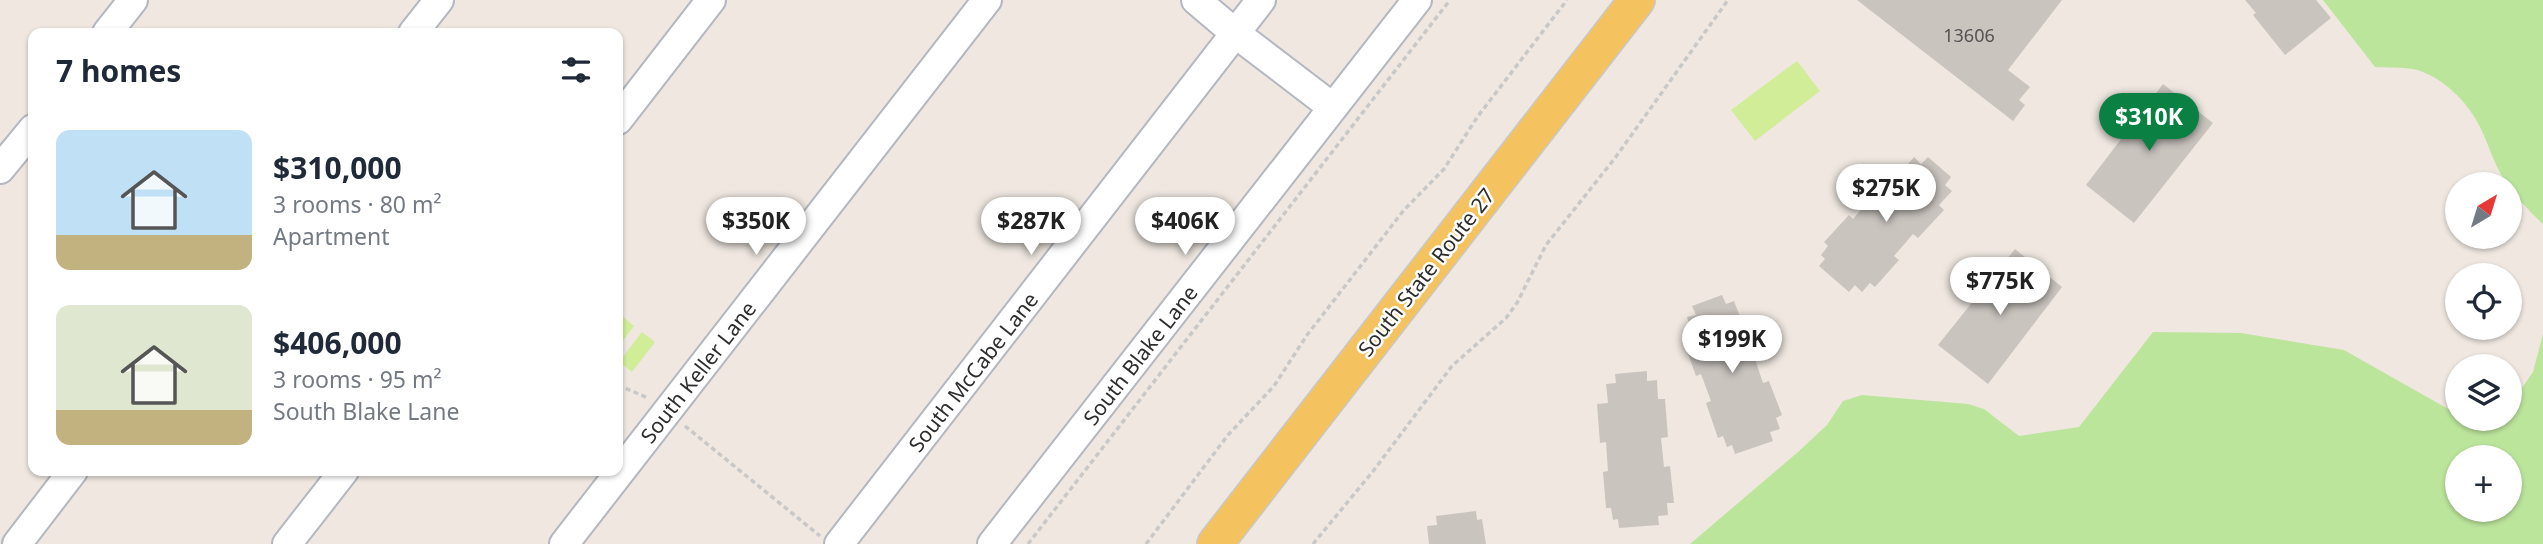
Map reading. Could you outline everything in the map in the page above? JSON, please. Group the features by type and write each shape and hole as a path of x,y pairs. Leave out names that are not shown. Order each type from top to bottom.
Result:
{"main road":[{"name":"South State Route 27","path":"1215,544 1637,0"}],"street":[{"path":"111,28 133,0"},
{"path":"417,28 439,0"},
{"path":"623,114 711,0"},
{"name":"South Keller Lane","path":"623,468 987,0"},
{"path":"1196,0 1332,107"},
{"name":"South McCabe Lane","path":"839,544 1261,0"},
{"name":"South Blake Lane","path":"992,544 1417,0"},
{"path":"0,169 28,135"},
{"path":"16,544 69,476"},
{"path":"287,544 340,476"},
{"name":"South Keller Lane","path":"564,544 617,476"}],"path":[{"path":"1028,544 1450,0"},
{"path":"1146,544 1228,435 1274,386 1307,335 1404,210 1444,169 1478,116 1567,0"},
{"path":"1313,544 1374,470 1452,366 1506,318 1517,303 1546,245 1615,158 1728,0"},
{"path":"623,387 650,399 831,544"}],"green space":[{"path":"2323,0 2543,0 2543,224 2522,202 2522,172 2500,172 2480,127 2461,99 2443,83 2423,72 2408,68 2375,67"},
{"path":"1797,61 1820,91 1755,141 1731,110"},
{"path":"623,317 634,326 623,340"},
{"path":"642,332 655,342 632,372 623,365 623,357"},
{"path":"2153,332 2241,333 2344,350 2445,407 2445,431 2522,431 2522,388 2533,372 2543,334 2543,544 1690,544 1827,425 1843,401 1862,395 1968,404 1984,409 2019,436 2079,427"}],"building":[{"path":"1857,0 2062,0 2008,70 2030,87 2019,100 2025,105 2013,121"},
{"path":"2245,0 2316,0 2331,18 2285,55 2253,15 2256,13"},
{"path":"2163,84 2213,123 2134,223 2086,185"},
{"path":"1914,157 1921,164 1928,157 1951,177 1945,185 1952,191 1939,205 1944,210 1918,238 1913,234 1894,256 1899,260 1875,287 1870,283 1862,292 1855,285 1849,292 1819,266 1825,259 1821,255 1828,246 1824,242 1849,215 1853,219 1872,197 1868,194 1893,165 1901,172"},
{"path":"2015,249 2062,287 1988,384 1938,345"},
{"path":"1722,295 1726,304 1734,301 1741,319 1747,317 1760,354 1754,356 1763,383 1769,381 1782,415 1776,418 1780,429 1770,432 1773,441 1735,454 1732,445 1727,447 1723,436 1718,438 1706,403 1711,401 1701,374 1696,376 1683,340 1693,336 1687,317 1696,315 1692,306"},
{"path":"1647,371 1647,381 1657,380 1658,399 1665,399 1668,437 1661,438 1664,467 1670,466 1674,503 1667,503 1668,515 1658,516 1659,525 1619,528 1618,519 1613,520 1611,508 1606,508 1603,472 1608,471 1606,442 1600,443 1597,404 1608,403 1606,384 1616,383 1615,374"},
{"path":"1476,511 1477,520 1482,519 1486,544 1429,544 1427,526 1437,525 1436,516"}]}
